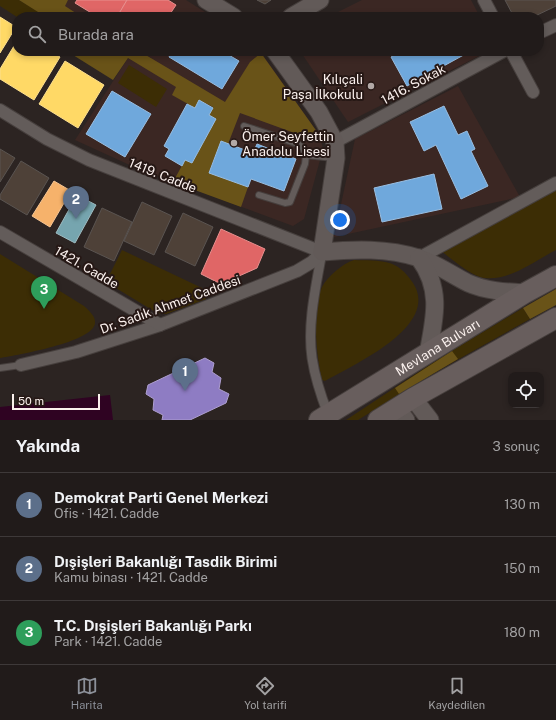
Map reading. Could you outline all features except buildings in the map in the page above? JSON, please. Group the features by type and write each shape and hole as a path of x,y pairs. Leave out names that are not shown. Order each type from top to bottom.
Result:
{"highway":[{"name":"Mevlana Bulvarı","path":"324,417 525,293 556,276"},
{"path":"378,420 405,409 556,318"}],"main road":[{"path":"206,0 226,12"},
{"path":"300,12 320,0"},
{"path":"279,56 320,112 336,150 322,252 354,249 380,250 419,258 477,286 506,292 525,293"},
{"path":"419,258 428,270 435,297 434,326 428,352"},
{"path":"405,409 430,420"}],"street":[{"path":"484,0 490,12"},
{"path":"544,31 556,25"},
{"name":"1416. Sokak","path":"336,150 496,56"},
{"path":"515,56 533,92"},
{"name":"1419. Cadde","path":"0,110 47,139 89,160 322,252"},
{"path":"419,258 556,183"},
{"name":"1421. Cadde","path":"0,232 160,325"},
{"path":"322,252 314,293 312,357 324,417"},
{"name":"Dr. Sadık Ahmet Caddesi","path":"21,365 76,352 160,325 297,271 312,262 322,252"}],"lane":[{"path":"244,126 298,144 303,148 306,155 305,164 290,202 285,203 259,195"},
{"path":"306,155 336,150"},
{"path":"0,368 21,365"}],"shaded area":[{"path":"0,0 19,0 39,12 12,12 12,14 0,6"},
{"path":"19,0 68,0 65,6 74,12 38,12"},
{"path":"68,0 186,0 205,12 74,12 64,6"},
{"path":"362,0 471,0 477,12 338,12"},
{"path":"75,56 147,56 225,102 250,62 257,56 263,56 320,136 311,139 240,113 228,144 221,141 209,172 248,187 241,207 173,182 185,160 192,163 216,119 209,115 213,107 199,100 195,108 172,95 176,87 128,58 113,80"},
{"name":"Ömer Seyfettin Anadolu Lisesi","path":"148,56 264,56 320,136 323,149 304,219 293,226 134,167 75,140 128,58 145,68 151,58"},
{"name":"Kılıçali Paşa İlkokulu","path":"303,56 479,56 348,122"},
{"path":"129,65 167,89 156,107 118,83"},
{"path":"458,86 520,197 334,237 355,139"},
{"path":"556,190 556,250 522,269 494,278 480,277 462,267 441,251"},
{"path":"122,250 202,288 206,299 166,314 157,313 106,282"},
{"path":"0,254 84,306 95,320 91,330 69,342 0,358"},
{"path":"354,260 388,262 401,269 413,283 418,299 415,314 405,329 390,342 373,354 325,381 322,380 318,359 316,333 319,296 322,287 332,275 340,267"},
{"path":"556,289 556,305 530,319 523,308"},
{"path":"523,308 530,319 432,374 358,420 346,420 440,358"},
{"path":"452,351 458,359 399,394 395,388"},
{"path":"110,395 113,420 0,420 0,407"}],"place":[{"name":"Kılıçali Paşa İlkokulu","path":"371,86"},
{"name":"Ömer Seyfettin Anadolu Lisesi","path":"234,143"},
{"name":"Dışişleri Bakanlığı Tasdik Birimi","path":"76,219"},
{"name":"T.C. Dışişleri Bakanlığı Parkı","path":"44,309"},
{"name":"Demokrat Parti Genel Merkezi","path":"185,391"}]}
